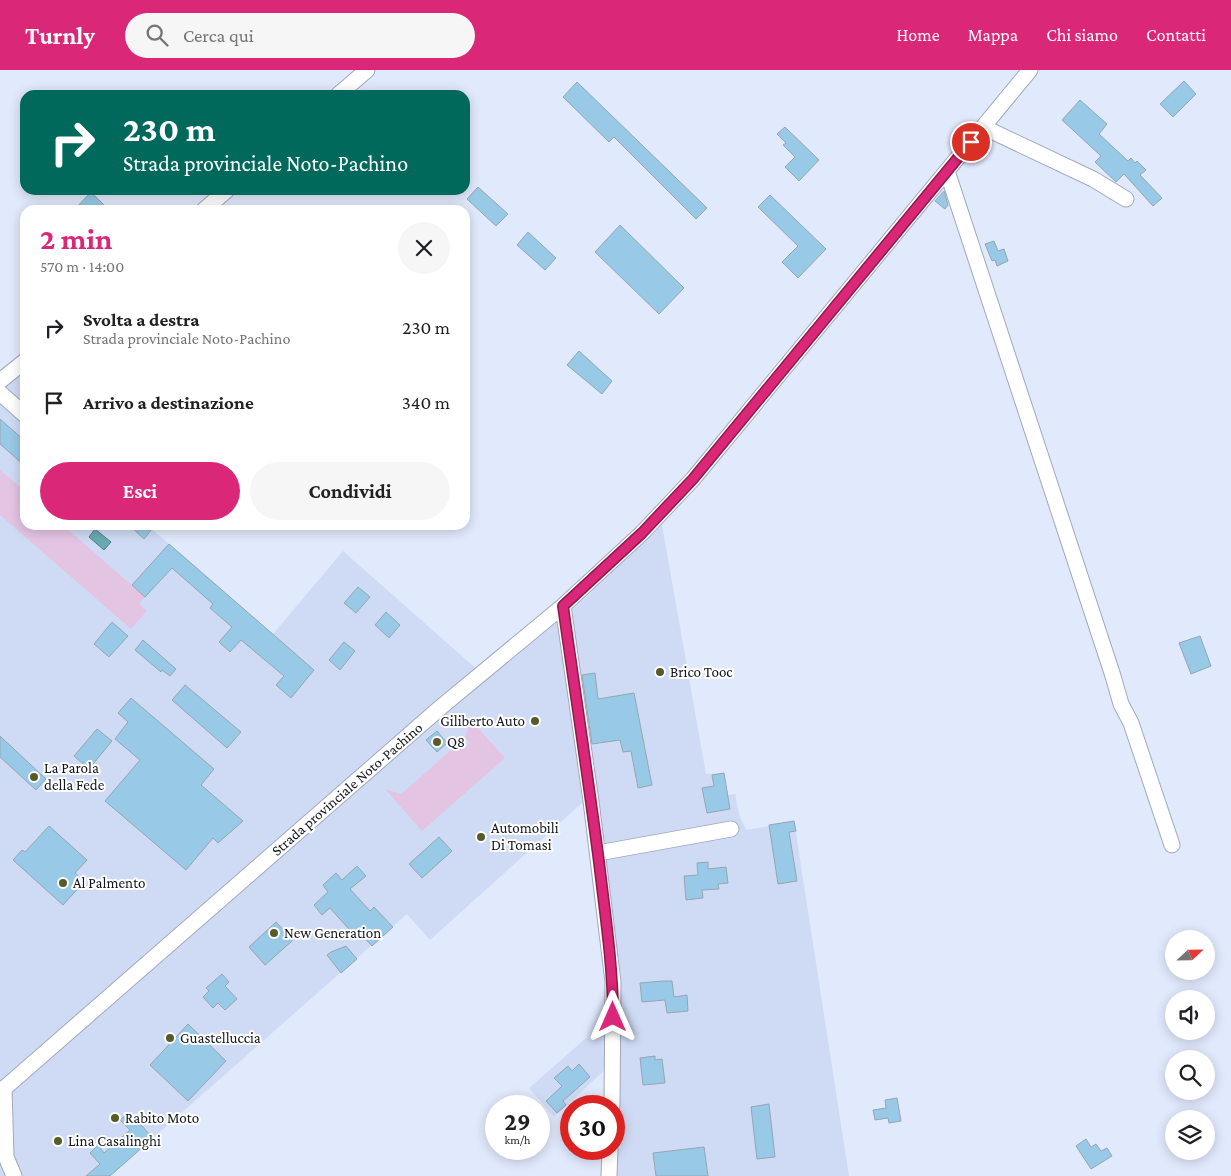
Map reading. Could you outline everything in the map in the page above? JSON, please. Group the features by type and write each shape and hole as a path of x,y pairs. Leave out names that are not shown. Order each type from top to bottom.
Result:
{"street":[{"path":"344,90 367,70"},
{"name":"Strada provinciale Noto-Pachino","path":"2,1090 427,719 563,606 642,533 693,479 1030,70"},
{"path":"983,127 1093,179 1126,199"},
{"path":"947,171 1121,704 1131,723 1172,845"},
{"path":"210,205 222,195"},
{"path":"0,381 20,365"},
{"path":"0,392 20,410"},
{"path":"563,606 598,853 613,982 612,1095"},
{"path":"598,853 732,830"},
{"path":"2,1090 3,1150 14,1176"},
{"path":"609,1176 610,1160"}],"shaded area":[{"path":"20,356 20,530 153,530 273,634 343,551 488,679 578,605 662,525 706,774 724,773 728,795 735,794 740,818 747,830 794,821 849,1176 604,1176 610,1160 625,1160 625,1095 612,1095 608,1067 578,1095 560,1095 560,1111 554,1117 550,1112 550,1095 535,1095 529,1088 609,1018 596,871 582,803 430,940 407,914 110,1176 0,1176 0,371"},
{"path":"0,470 20,487 20,530 69,530 145,597 139,604 147,611 131,629 0,515"},
{"path":"96,530 111,542 104,550 89,537"},
{"path":"470,719 505,758 422,831 385,789 401,794 458,744 463,749 470,743 465,738"}],"building":[{"path":"1184,81 1196,94 1173,117 1160,104"},
{"path":"577,82 707,208 696,219 614,137 609,142 563,97"},
{"path":"1080,100 1107,124 1099,134 1128,161 1131,158 1135,163 1137,161 1146,170 1140,175 1162,198 1153,206 1124,174 1116,182 1095,162 1101,156 1062,120"},
{"path":"785,127 819,160 799,181 785,167 795,157 783,145 786,143 777,134"},
{"path":"478,187 508,214 496,226 467,199"},
{"path":"944,191 948,205 945,209 935,201"},
{"path":"88,195 94,195 104,205 79,205"},
{"path":"770,195 826,249 798,278 782,262 798,246 758,207"},
{"path":"620,225 684,288 659,314 595,252"},
{"path":"528,232 556,258 545,270 517,245"},
{"path":"994,241 998,251 1004,249 1008,261 997,266 995,260 992,261 985,244"},
{"path":"579,351 612,381 602,394 567,365"},
{"path":"0,419 20,437 20,462 0,444"},
{"path":"134,530 151,530 144,539"},
{"path":"169,544 314,670 291,698 276,685 284,676 241,640 230,652 219,642 232,627 210,608 213,604 172,568 145,597 132,585"},
{"path":"358,587 370,597 356,613 344,603"},
{"path":"386,612 400,625 389,638 375,625"},
{"path":"112,622 128,636 109,657 94,644"},
{"path":"1200,636 1211,666 1191,674 1179,643"},
{"path":"143,640 176,669 170,676 162,670 161,672 135,650"},
{"path":"344,642 355,651 340,670 329,660"},
{"path":"595,673 598,699 634,693 652,785 638,788 631,751 623,752 620,740 592,744 582,675"},
{"path":"185,685 241,732 227,748 172,700"},
{"path":"131,698 214,769 201,785 243,821 218,843 213,838 186,870 105,801 140,760 115,739 128,722 118,713"},
{"path":"97,729 112,741 89,769 74,756"},
{"path":"437,731 447,743 437,752 426,740"},
{"path":"0,736 46,779 36,790 0,757"},
{"path":"724,773 730,809 707,813 702,788 714,786 712,775"},
{"path":"794,821 796,831 789,832 797,881 778,884 769,825"},
{"path":"49,826 87,860 75,873 84,882 63,905 13,860 22,850 25,852"},
{"path":"439,837 452,851 422,878 409,864"},
{"path":"708,862 708,869 726,867 728,883 718,884 719,889 702,890 703,898 686,900 684,876 698,875 697,863"},
{"path":"357,866 366,876 350,889 370,911 374,907 393,927 372,946 360,933 356,937 330,908 322,915 314,905 328,892 323,885 336,873 342,880"},
{"path":"276,922 293,940 265,965 249,947"},
{"path":"346,946 357,959 341,973 327,955"},
{"path":"222,974 229,982 225,986 237,999 225,1010 218,1003 213,1008 203,997 209,991 206,988"},
{"path":"672,981 674,997 687,995 688,1011 667,1013 665,1000 642,1002 640,983"},
{"path":"188,1024 226,1061 188,1101 150,1065"},
{"path":"655,1056 655,1060 662,1059 665,1083 643,1085 640,1058"},
{"path":"579,1064 590,1077 570,1095 560,1095 560,1110 557,1113 550,1105 550,1097 562,1086 554,1078 568,1066 572,1071"},
{"path":"897,1098 901,1121 889,1123 888,1118 875,1120 873,1110 886,1108 885,1100"},
{"path":"769,1104 775,1157 757,1159 751,1107"},
{"path":"129,1112 153,1138 110,1176 86,1176 100,1164 90,1153 98,1145 104,1153 130,1130 120,1120"},
{"path":"1086,1139 1091,1147 1096,1144 1101,1151 1107,1148 1112,1156 1091,1169 1076,1146"},
{"path":"704,1147 708,1176 656,1176 653,1153"}],"place":[{"name":"Brico Tooc","path":"660,672"},
{"name":"Giliberto Auto","path":"535,721"},
{"name":"Q8","path":"437,742"},
{"name":"La Parola della Fede","path":"34,777"},
{"name":"Automobili Di Tomasi","path":"481,837"},
{"name":"Al Palmento","path":"63,883"},
{"name":"New Generation","path":"274,933"},
{"name":"Guastelluccia","path":"170,1038"},
{"name":"Rabito Moto","path":"115,1118"},
{"name":"Lina Casalinghi","path":"58,1141"}],"route":[{"path":"613,1017 613,982 608,937 563,606 642,533 693,479 971,142"}]}
